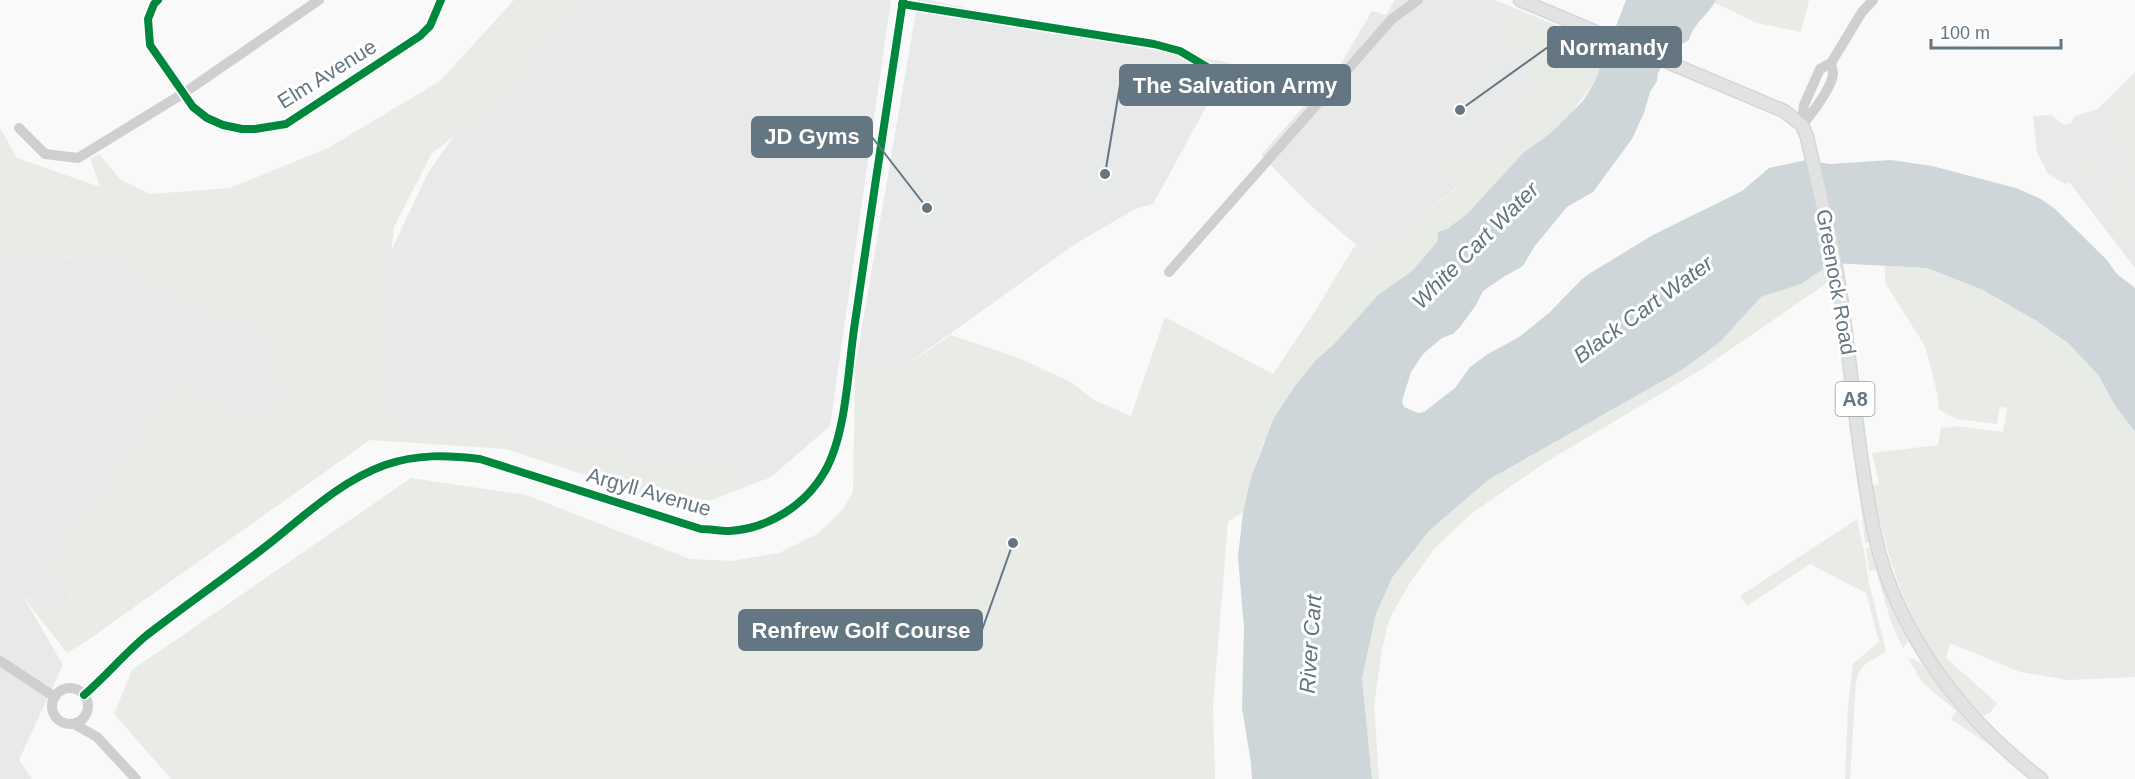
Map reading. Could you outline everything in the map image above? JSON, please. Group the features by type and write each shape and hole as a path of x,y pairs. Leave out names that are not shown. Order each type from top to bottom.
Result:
{"main road":[{"path":"1526,1 1784,111 1802,125"},
{"name":"Greenock Road","path":"1802,125 1809,143 1838,281 1865,478 1876,537 1890,584 1921,646 1951,691 1990,735 2041,779"}],"street":[{"name":"Elm Avenue","path":"158,0 148,19 150,45 193,107 207,118 223,125 255,129 286,124 420,36 430,26 441,0"},
{"path":"19,128 45,154 78,158 184,93 319,0"},
{"path":"1169,272 1381,31 1418,0"},
{"path":"1802,125 1815,111 1833,74 1831,63 1862,12 1873,0"},
{"path":"902,2 1154,44 1180,51 1212,70 1224,74 1298,90"},
{"name":"Argyll Avenue","path":"84,695 146,636 216,585 328,497 357,478 385,465 419,457 448,455 480,459 702,529 729,531 758,526 785,514 814,488 826,471 840,428 902,2"},
{"path":"0,661 55,697"},
{"path":"74,724 84,718 88,703 80,691 69,688 55,697 52,707 56,717 64,723 74,724 97,737 136,779"},
{"path":"87,713 97,737"}],"shaded area":[{"path":"514,0 740,0 722,5 583,5 475,120 432,153 394,227 375,388 402,424 771,477 712,500 649,496 506,449 370,440 67,653 24,598 70,608 71,578 48,565 180,381 263,428 283,389 261,363 275,337 202,310 114,260 0,254 0,128 17,158 100,187 90,159 99,154 121,180 150,194 230,188 328,148 440,81"},
{"path":"574,0 891,0 830,426 771,477 402,424 375,388 390,253 428,173 463,123"},
{"path":"918,0 929,0 1230,63 1153,204 1137,208 1075,244 894,374 855,368"},
{"path":"1395,0 1494,0 1502,3 1514,68 1530,70 1530,87 1526,97 1524,123 1490,159 1478,160 1459,185 1371,258 1309,204 1261,155 1340,65 1372,11 1386,15"},
{"path":"1716,0 1809,0 1801,32 1757,23 1715,3"},
{"path":"1502,3 1563,28 1579,56 1594,60 1605,57 1595,81 1569,116 1552,132 1523,153 1467,214 1447,229 1438,232 1437,242 1412,271 1378,295 1334,344 1316,360 1295,386 1263,444 1251,477 1243,512 1228,522 1213,706 1215,779 171,779 114,714 132,670 411,478 526,495 690,559 732,561 779,553 819,533 843,509 853,492 855,368 894,374 951,335 1016,357 1069,381 1094,400 1131,416 1165,317 1273,374 1355,245 1371,257 1459,186 1439,177 1458,153 1478,160 1490,159 1524,123 1526,97 1530,87 1530,70 1514,68"},
{"path":"2135,72 2135,268 2069,182 2066,184 2048,174 2037,152 2033,116 2051,115 2064,125 2071,123 2075,116 2098,109"},
{"path":"2135,72 2135,182 2120,185 2110,182 2110,177 2134,163 2132,160 2125,164 2122,144 2098,109"},
{"path":"2059,126 2070,131 2099,178 2100,185 2096,187 2081,177 2072,145"},
{"path":"2129,194 2135,200 2135,232 2130,233 2130,244 2124,247 2103,210 2103,203 2108,197"},
{"path":"0,254 114,260 202,310 276,337 283,389 263,429 180,382 48,565 71,578 70,608 24,598 63,665 19,760 32,779 0,779"},
{"path":"1829,265 1832,282 1827,283 1699,371 1546,462 1472,513 1435,548 1409,584 1389,620 1382,649 1374,705 1379,779 1372,779 1362,678 1376,614 1392,578 1429,531 1488,480 1682,370 1720,342 1761,297 1801,284"},
{"path":"1885,266 1927,268 1983,290 2035,320 2068,343 2099,376 2114,404 2135,432 2135,677 2069,680 2020,672 1950,643 1946,658 1997,703 1990,713 1982,716 1940,666 1909,610 1887,549 1872,486 1879,484 1872,453 1938,445 1941,427 1956,426 2003,432 2007,408 2000,407 1997,424 1957,419 1939,410 1937,392 1925,346 1885,283"},
{"path":"1859,490 1861,490 1907,635 1907,643 1903,648 1891,622 1876,570 1869,571 1866,548 1870,547 1869,542 1865,543"},
{"path":"1857,519 1869,583 1886,651 1864,665 1858,674 1850,779 1845,779 1848,706 1853,664 1879,642 1866,593 1810,564 1747,606 1740,596"},
{"path":"1908,658 1925,666 1956,708 1994,748 1951,719 1956,711 1922,682"}],"water":[{"path":"1626,0 1716,0 1694,29 1689,40 1673,49 1658,73 1657,81 1650,92 1644,113 1632,139 1593,192 1567,207 1534,247 1523,266 1483,291 1460,327 1423,354 1411,372 1402,401 1404,407 1418,413 1424,412 1455,388 1470,367 1519,337 1549,313 1582,279 1653,235 1742,191 1769,168 1806,160 1830,164 1891,160 1932,166 2016,188 2041,199 2055,209 2106,259 2117,274 2135,288 2135,432 2114,404 2099,376 2068,343 2035,320 1983,290 1927,268 1832,263 1801,284 1761,297 1720,342 1682,370 1488,480 1429,531 1392,578 1376,614 1362,678 1372,779 1252,779 1242,708 1244,628 1238,557 1243,512 1251,477 1274,418 1316,360 1334,344 1378,295 1412,271 1437,242 1438,232 1447,229 1467,214 1523,153 1552,132 1583,101 1595,81"}],"cycle path":[{"path":"158,0 148,19 150,45 193,107 207,118 223,125 242,129 286,124 420,36 430,26 441,0"},
{"path":"84,695 147,635 265,547 322,501 352,480 397,461 432,456 480,459 701,529 729,531 758,526 797,504 825,471 838,439 842,421 903,0"},
{"path":"902,4 1154,44 1180,51 1212,70 1224,74 1298,89"}],"place":[{"name":"Normandy","path":"1460,110"},
{"name":"The Salvation Army","path":"1105,174"},
{"name":"JD Gyms","path":"927,208"},
{"name":"Renfrew Golf Course","path":"1013,543"}],"water label":[{"name":"White Cart Water","path":"1475,245"},
{"name":"Black Cart Water","path":"1643,309"},
{"name":"River Cart","path":"1310,644"}]}
